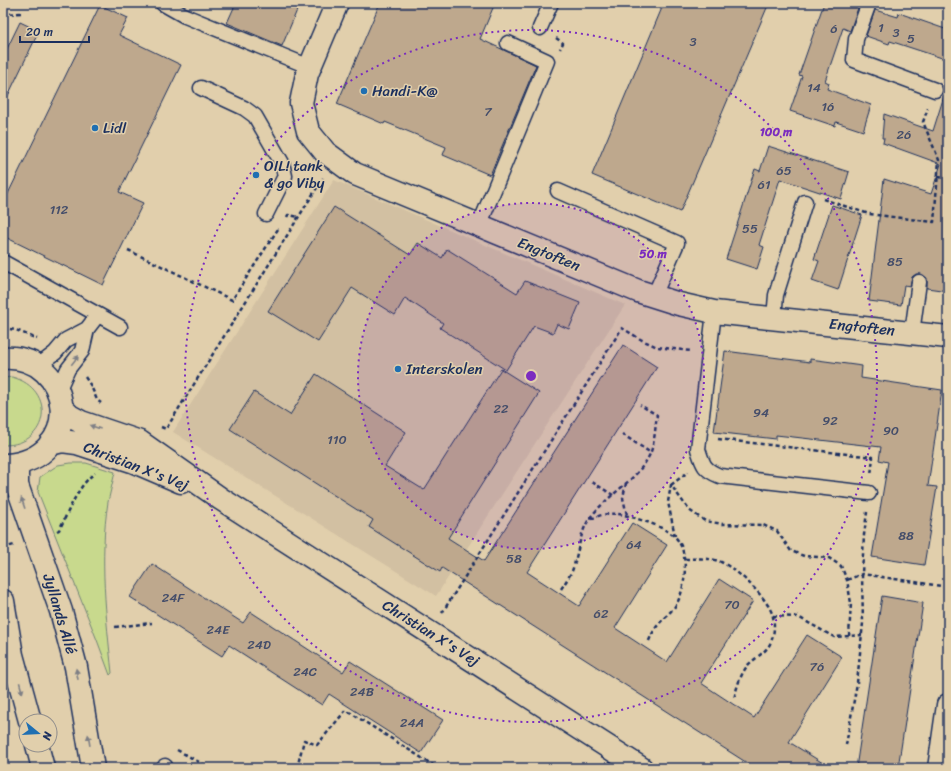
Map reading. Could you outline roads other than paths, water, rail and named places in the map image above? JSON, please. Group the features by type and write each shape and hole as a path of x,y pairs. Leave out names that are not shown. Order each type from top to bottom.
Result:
{"street":[{"name":"Engtoften","path":"337,3 310,68 301,103 308,131 325,152 355,174 638,291 679,304 714,312 948,336"},
{"path":"3,358 25,360 38,366"},
{"name":"Christian X's Vej","path":"38,366 49,376 60,400 70,416 81,422 140,442 221,499 641,768"},
{"path":"12,464 32,459 42,453 50,444 57,433 61,421 60,400"},
{"name":"Christian X's Vej","path":"50,444 62,441 77,443 123,458 221,499"},
{"name":"Jyllands Allé","path":"12,464 17,470 17,485 61,610 76,667 93,768"},
{"path":"3,601 12,655 28,713"},
{"path":"938,768 948,705"},
{"path":"39,753 43,768"}],"lane":[{"path":"162,3 185,16 310,68"},
{"path":"540,28 551,3"},
{"path":"869,3 856,40 854,60 935,90"},
{"path":"479,226 547,61 508,43"},
{"path":"201,88 244,108 255,116 282,163 285,176 266,214"},
{"path":"558,191 677,243 654,296"},
{"path":"774,318 776,295 805,202"},
{"path":"3,262 97,316 120,327"},
{"path":"912,333 919,282"},
{"path":"714,312 698,449 703,464 709,472 720,476 869,493"},
{"path":"60,400 68,369 82,351 87,329 97,316"},
{"path":"38,366 55,353 66,340 87,329"}],"place":[{"name":"Handi-K@","path":"364,91"},
{"name":"Lidl","path":"95,128"},
{"name":"OIL! tank & go Viby","path":"256,175"},
{"name":"Interskolen","path":"398,369"}]}
